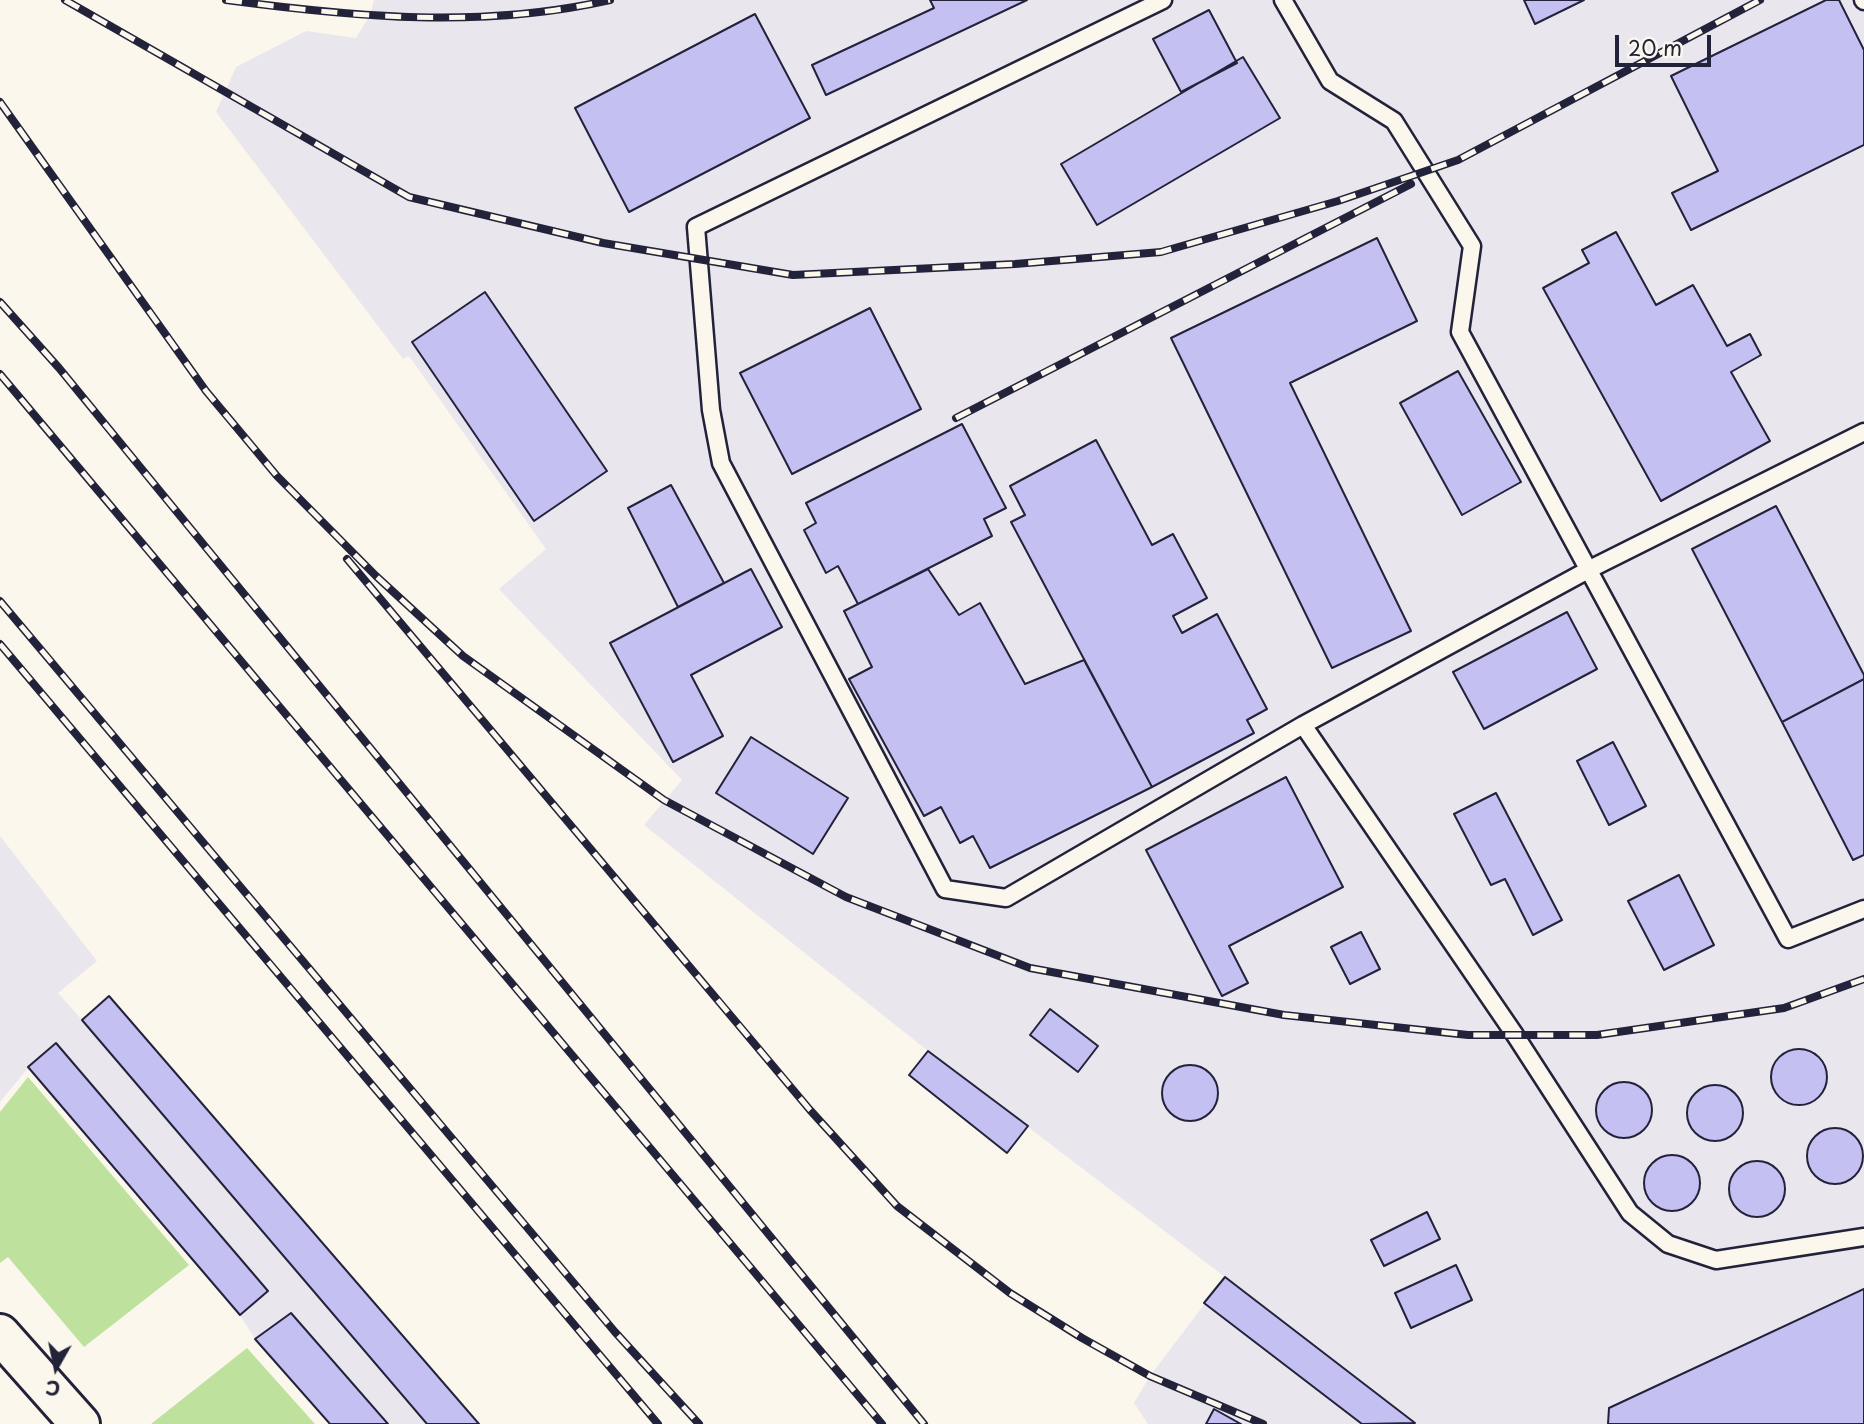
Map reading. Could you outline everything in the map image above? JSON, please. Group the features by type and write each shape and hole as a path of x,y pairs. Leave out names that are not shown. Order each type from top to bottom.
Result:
{"street":[{"path":"0,1334 80,1424"}],"lane":[{"path":"1163,0 696,227 711,410 721,463 946,889 1006,898 1303,725 1588,570 1864,432"},
{"path":"1283,0 1330,81 1394,121 1472,246 1460,332 1788,939 1864,909"},
{"path":"1303,725 1516,1035 1630,1213 1668,1244 1716,1260 1864,1237"}],"shaded area":[{"path":"374,0 1864,0 1864,1424 1148,1424 1134,1403 1150,1376 1225,1277 928,1051 644,825 682,780 499,589 546,549 409,356 403,359 216,112 236,67 306,31 356,38 370,15"},
{"path":"0,836 97,961 58,993 82,1020 109,996 479,1424 330,1424 255,1339 240,1315 29,1067 0,1102"}],"green space":[{"path":"28,1077 189,1265 84,1347 8,1257 0,1263 0,1112"},
{"path":"247,1348 315,1424 151,1424"}],"building":[{"path":"930,0 1027,0 826,95 812,65 934,8"},
{"path":"1524,0 1584,0 1535,24"},
{"path":"1826,0 1839,0 1864,50 1864,145 1691,230 1672,193 1718,171 1671,76"},
{"path":"1209,10 1237,63 1181,92 1153,39"},
{"path":"755,14 810,118 629,212 575,108"},
{"path":"1243,57 1280,118 1097,225 1061,164"},
{"path":"1616,232 1656,305 1693,285 1727,346 1750,334 1761,355 1731,372 1770,441 1661,501 1543,288 1589,263 1582,250"},
{"path":"1377,238 1417,321 1290,383 1411,631 1332,668 1171,338"},
{"path":"485,292 607,471 534,521 412,342"},
{"path":"870,308 921,409 792,474 740,373"},
{"path":"1458,371 1521,482 1462,515 1400,403"},
{"path":"962,424 1006,508 984,519 992,536 858,604 838,566 826,573 804,530 816,523 806,503"},
{"path":"1096,440 1152,545 1173,534 1207,598 1173,616 1182,633 1217,614 1267,709 1247,720 1254,733 1152,787 1011,522 1025,515 1010,486"},
{"path":"671,485 724,583 678,607 628,508"},
{"path":"1776,506 1864,675 1864,679 1782,722 1692,549"},
{"path":"751,569 782,627 691,675 723,736 673,762 610,643"},
{"path":"928,569 959,615 980,603 1025,684 1084,660 1152,787 990,868 973,836 960,843 941,807 924,816 849,679 872,667 844,611"},
{"path":"1567,612 1597,669 1484,729 1453,672"},
{"path":"1864,679 1864,855 1853,860 1782,722"},
{"path":"751,737 848,798 813,854 716,793"},
{"path":"1613,742 1646,806 1609,825 1577,761"},
{"path":"1286,777 1343,887 1229,946 1248,983 1222,996 1146,850"},
{"path":"1496,793 1562,920 1533,935 1505,879 1491,885 1454,814"},
{"path":"1679,875 1714,945 1664,970 1628,901"},
{"path":"1361,932 1380,969 1350,984 1331,947"},
{"path":"109,996 479,1424 427,1424 82,1020"},
{"path":"1050,1009 1098,1046 1078,1072 1030,1035"},
{"path":"56,1043 268,1291 240,1315 28,1067"},
{"path":"1794,1049 1804,1049 1819,1057 1825,1066 1825,1088 1819,1097 1804,1105 1794,1105 1776,1093 1771,1082 1771,1072 1783,1054"},
{"path":"928,1051 1028,1126 1007,1153 909,1075"},
{"path":"1185,1065 1195,1065 1210,1073 1216,1082 1216,1104 1210,1113 1195,1121 1185,1121 1167,1109 1162,1098 1162,1088 1174,1070"},
{"path":"1624,1082 1635,1084 1644,1090 1650,1099 1650,1121 1644,1130 1635,1136 1624,1138 1613,1136 1604,1130 1598,1121 1596,1110 1598,1099 1604,1090 1613,1084"},
{"path":"1710,1085 1720,1085 1735,1093 1741,1102 1741,1124 1735,1133 1720,1141 1710,1141 1692,1129 1687,1118 1687,1108 1699,1090"},
{"path":"1830,1128 1840,1128 1855,1136 1861,1145 1861,1167 1855,1176 1840,1184 1830,1184 1812,1172 1807,1161 1807,1151 1819,1133"},
{"path":"1667,1155 1677,1155 1692,1163 1698,1172 1698,1194 1692,1203 1677,1211 1667,1211 1649,1199 1644,1188 1644,1178 1656,1160"},
{"path":"1752,1161 1762,1161 1777,1169 1783,1178 1783,1200 1777,1209 1762,1217 1752,1217 1734,1205 1729,1194 1729,1184 1741,1166"},
{"path":"1427,1212 1440,1239 1384,1266 1371,1240"},
{"path":"1456,1265 1472,1300 1411,1328 1395,1293"},
{"path":"1225,1277 1415,1423 1362,1424 1204,1303"},
{"path":"1864,1289 1864,1424 1608,1424 1609,1408"},
{"path":"291,1313 388,1424 330,1424 255,1339"},
{"path":"1214,1409 1241,1424 1206,1424"}],"railway":[{"path":"65,0 409,197 603,243 793,275 1015,264 1161,252 1338,201 1458,160 1760,0"},
{"path":"226,0 323,11 418,17 514,15 610,0"},
{"path":"0,102 206,391 277,476 376,576 463,656 664,800 846,897 1030,968 1284,1015 1468,1035 1597,1035 1784,1008 1864,979"},
{"path":"956,418 1411,184"},
{"path":"0,302 59,368 924,1424"},
{"path":"0,374 882,1424"},
{"path":"347,559 810,1110 897,1206 1010,1293 1082,1338 1150,1376 1263,1424"},
{"path":"0,601 615,1332 699,1424"},
{"path":"0,644 658,1424"}]}
